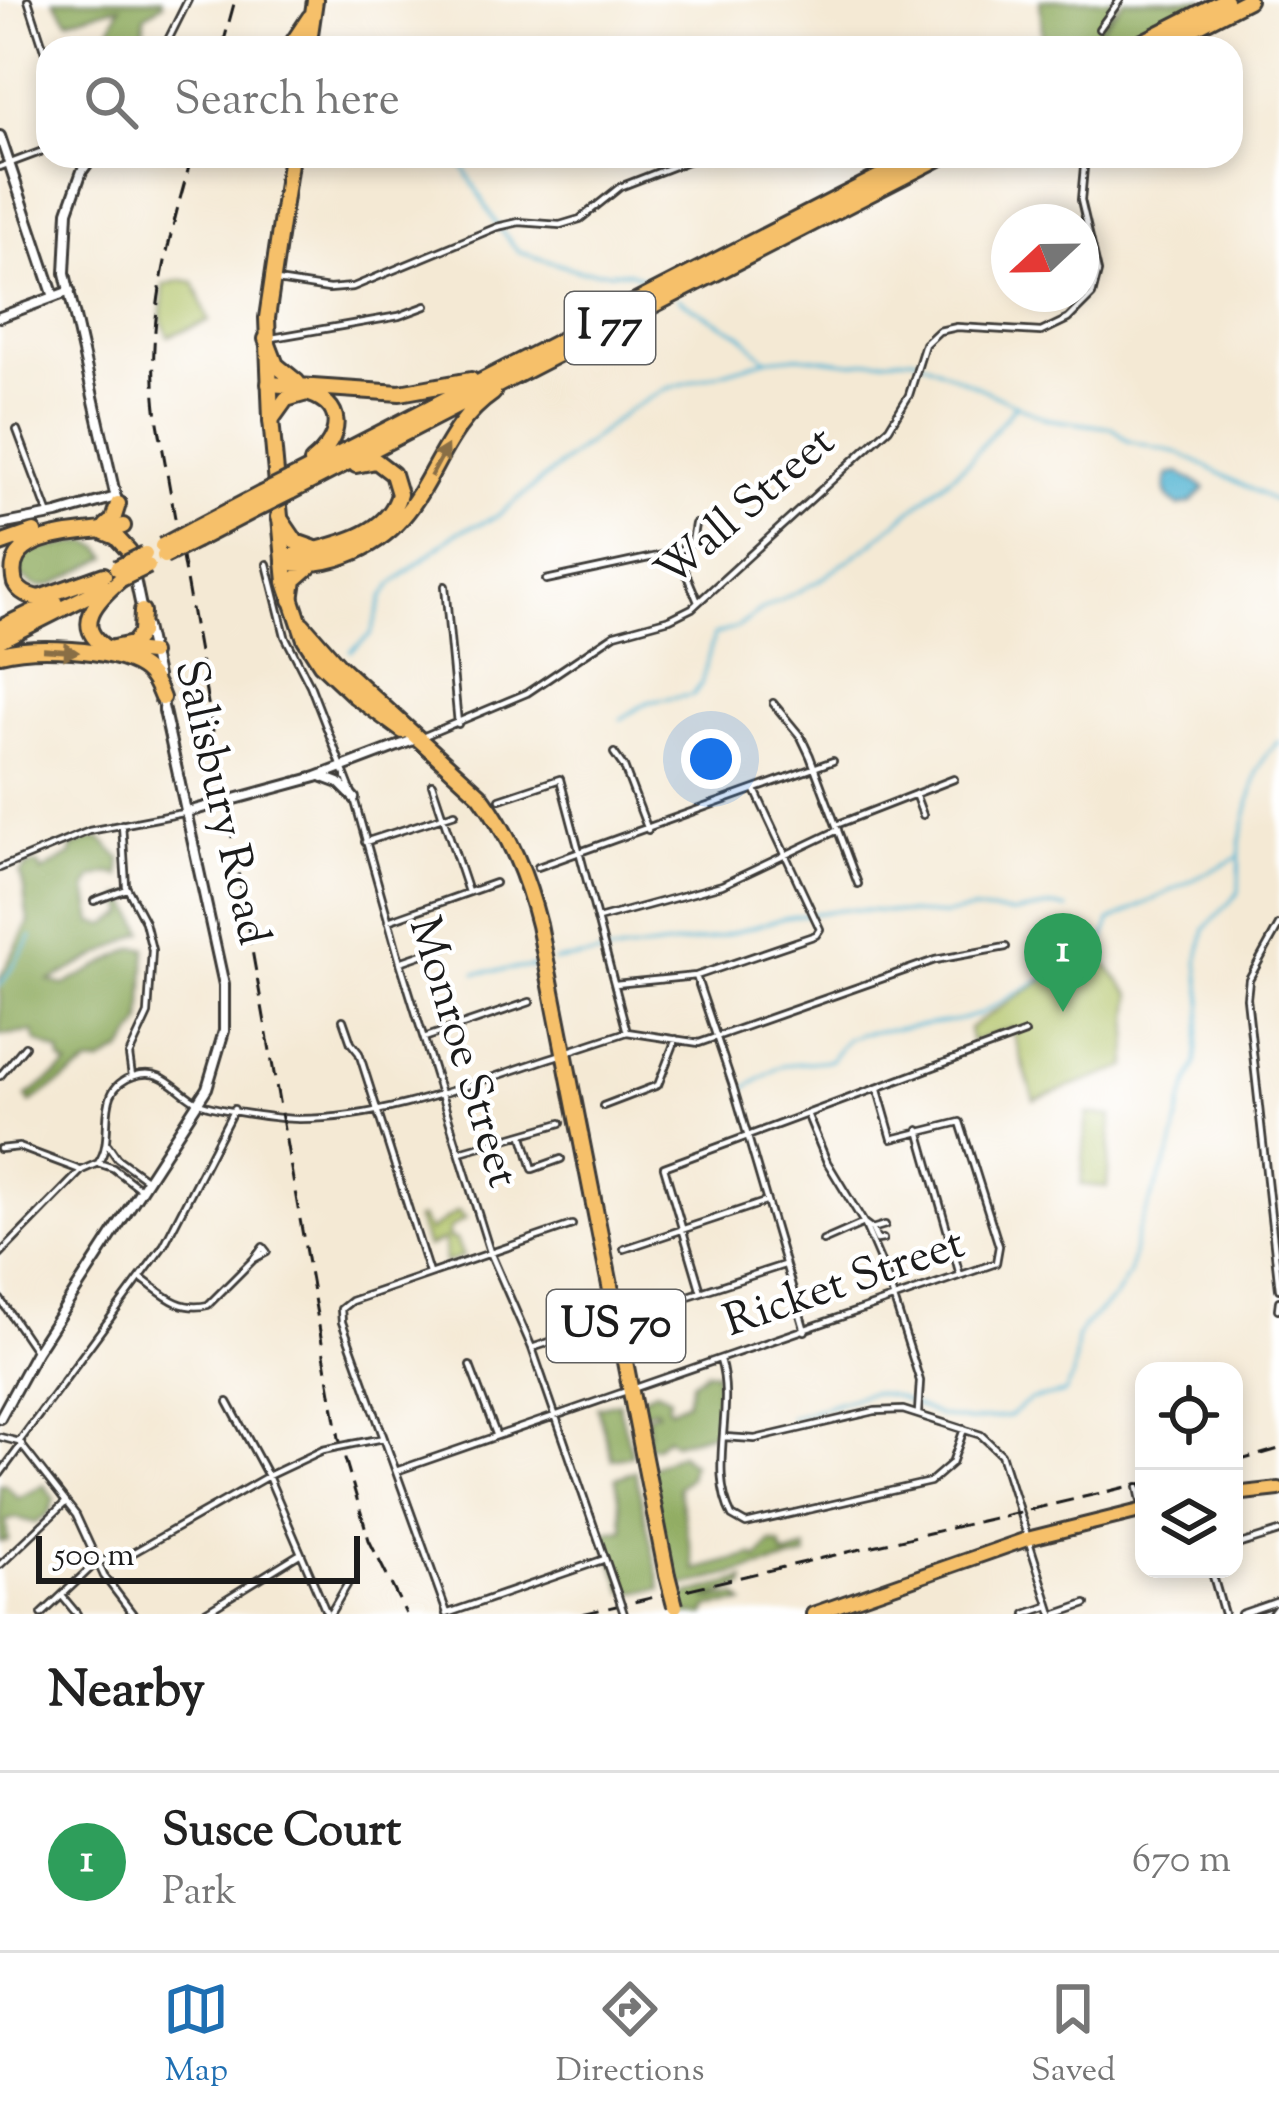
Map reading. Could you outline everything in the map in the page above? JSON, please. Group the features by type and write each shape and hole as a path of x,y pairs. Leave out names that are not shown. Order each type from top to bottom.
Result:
{"highway":[{"path":"1154,36 1225,0"},
{"path":"1178,36 1248,0"},
{"path":"296,36 314,6"},
{"path":"308,36 314,6"},
{"name":"US 70","path":"289,168 266,339 279,517 291,600 302,624 339,666 480,795 515,851 536,915 627,1390 677,1610"},
{"name":"I 77","path":"0,640 140,557 163,551 897,168"},
{"name":"I 77","path":"289,486 328,472 921,168"},
{"path":"291,600 294,580 313,565 381,538 410,511 470,412 503,387 597,334"},
{"path":"266,339 276,365 331,408 336,429 326,450 289,486"},
{"path":"268,384 422,392 463,383 554,345"},
{"path":"271,420 286,399 305,388"},
{"path":"284,562 376,525 390,513 399,494 394,473 376,461 328,472"},
{"path":"105,529 118,512 117,500"},
{"path":"279,517 296,542 324,547"},
{"path":"114,574 39,598 14,583 10,564 18,546 32,538 123,526"},
{"path":"0,544 29,533 105,529 140,557"},
{"path":"284,562 313,565"},
{"path":"114,574 88,618 90,629 100,645 144,668 161,698"},
{"name":"I 77","path":"0,628 114,574"},
{"path":"119,655 137,639 142,611"},
{"path":"0,654 45,649 152,653"}],"main road":[{"path":"1243,1493 1279,1489"},
{"path":"813,1614 1027,1539 1135,1512"}],"street":[{"path":"28,0 40,36"},
{"path":"170,36 188,0"},
{"path":"1099,29 1120,0"},
{"path":"0,136 4,165 54,297"},
{"path":"4,165 36,153"},
{"name":"Salisbury Road","path":"0,1418 36,1352 198,1102 214,1073 221,1044 224,985 142,611 140,557 123,526 70,291 64,231 84,168"},
{"path":"272,280 329,289 353,287 519,222 570,223 591,213 620,187 669,168"},
{"name":"Wall Street","path":"187,812 343,768 458,724 527,693 615,634 670,620 698,603 889,428 909,395 931,336 957,327 1041,332 1084,304 1097,284 1098,272 1081,200 1084,168"},
{"path":"0,317 70,291"},
{"path":"266,339 399,316 426,306"},
{"path":"17,430 49,515"},
{"path":"0,525 117,500"},
{"path":"546,580 677,552 692,542 695,524"},
{"path":"677,552 698,603"},
{"name":"Monroe Street","path":"267,563 285,636 353,798 490,1252 532,1348 624,1614"},
{"path":"445,586 458,724"},
{"path":"773,703 801,737 858,884"},
{"path":"614,753 624,766 648,830"},
{"path":"538,867 832,761"},
{"path":"316,776 339,783 353,798"},
{"path":"500,799 560,778 627,1031"},
{"path":"598,919 709,889 954,779"},
{"path":"432,784 468,892"},
{"path":"615,985 696,976 811,938 820,928 755,790"},
{"path":"915,794 923,815"},
{"path":"0,868 89,831 187,812"},
{"path":"365,842 455,813"},
{"path":"122,824 127,889 145,922 152,950 148,1014 129,1055 132,1076"},
{"path":"388,921 495,883"},
{"path":"94,901 127,889"},
{"path":"1279,925 1247,988 1275,1214 1279,1288"},
{"path":"400,962 452,944"},
{"path":"0,1255 82,1170 98,1162 108,1145 107,1104 117,1087 132,1076 167,1078 198,1102 234,1109 302,1119 376,1112 627,1031 699,1043 935,960 1006,947"},
{"path":"696,976 805,1331"},
{"path":"424,1038 530,1002"},
{"path":"343,1020 359,1053 429,1273"},
{"path":"700,1292 664,1167 1024,1033"},
{"path":"603,1106 658,1085 676,1040"},
{"path":"0,1076 25,1046"},
{"path":"878,1090 892,1139 919,1130 960,1277"},
{"path":"0,1474 172,1231 234,1109"},
{"path":"808,1116 826,1162 864,1223 894,1301 922,1392 918,1413"},
{"name":"Ricket Street","path":"396,1471 996,1263 999,1246 960,1122 919,1130"},
{"path":"460,1152 562,1123"},
{"path":"523,1136 533,1168 561,1159"},
{"path":"108,1145 117,1158 148,1180"},
{"path":"0,1149 19,1147 82,1170"},
{"path":"98,1162 141,1190"},
{"path":"624,1249 765,1202"},
{"path":"864,1223 878,1240 883,1239"},
{"path":"823,1241 864,1223"},
{"path":"572,1225 351,1301 341,1310 342,1322 447,1614 605,1559"},
{"path":"872,1228 885,1225"},
{"path":"141,1278 177,1304 202,1307 254,1259"},
{"path":"633,1314 784,1265"},
{"path":"0,1299 36,1352"},
{"path":"532,1348 582,1331"},
{"path":"721,1360 727,1382 727,1508 738,1521 755,1523 930,1482 952,1463 964,1429"},
{"path":"470,1366 496,1434"},
{"path":"227,1402 268,1476 328,1614"},
{"path":"724,1437 755,1439 889,1409 918,1413 990,1439 1001,1454 1052,1611"},
{"path":"0,1437 21,1443 66,1502 133,1614"},
{"path":"42,1614 98,1562 122,1559 323,1450 384,1438"},
{"path":"0,1565 66,1502"},
{"path":"1243,1543 1279,1532"},
{"path":"202,1614 301,1553"},
{"path":"1214,1578 1224,1614"},
{"path":"328,1614 346,1586"},
{"path":"62,1596 77,1614"},
{"path":"1241,1614 1279,1603"},
{"path":"1272,1614 1279,1603"},
{"path":"1026,1614 1086,1604"}],"green space":[{"path":"54,0 162,0 163,4 144,16 144,36 107,36 120,6 68,20"},
{"path":"1040,0 1117,0 1099,31 1124,0 1205,0 1137,36 1042,36"},
{"path":"194,282 209,321 168,336 161,319 164,285"},
{"path":"88,542 108,557 52,585 38,587 20,576 18,561 28,550"},
{"path":"101,839 121,859 120,876 109,873 92,878 87,889 93,922 106,925 126,914 121,897 125,896 144,932 49,981 64,985 133,948 146,948 142,1023 123,1050 101,1063 89,1064 30,1103 26,1097 68,1066 60,1053 36,1041 33,1032 0,1035 0,978 29,922 20,874 38,864 42,872 71,854 72,847"},
{"path":"1092,948 1132,995 1127,1067 1034,1100 1012,1028 971,1042 969,1028"},
{"path":"1087,1114 1112,1116 1107,1187 1081,1185"},
{"path":"458,1211 466,1218 449,1229 448,1238 456,1240 463,1257 445,1263 444,1240 427,1247 417,1219 429,1231"},
{"path":"707,1371 716,1372 716,1432 674,1443 667,1437 655,1447 643,1444 649,1432 647,1416 658,1412 655,1408 639,1414 637,1399 656,1390 670,1398 670,1409 687,1401 692,1382"},
{"path":"618,1402 632,1455 612,1459 597,1407"},
{"path":"680,1454 692,1464 689,1478 678,1487 695,1570 753,1555 757,1559 770,1543 780,1545 784,1556 806,1549 807,1556 675,1588 647,1470"},
{"path":"635,1471 661,1589 624,1593 602,1532 624,1530 616,1478"},
{"path":"5,1484 18,1498 44,1485 54,1499 49,1513 36,1523 16,1518 6,1521 8,1540 0,1542 0,1485"},
{"path":"745,1579 744,1586 705,1599 737,1596 744,1603 708,1607 705,1614 683,1614 678,1597"}],"water":[{"path":"1179,472 1205,488 1191,503 1179,506 1166,489 1168,475"}],"waterway":[{"path":"464,168 498,227 519,252 580,271 630,272 660,286"},
{"path":"678,298 742,336 767,359"},
{"path":"351,651 371,634 392,584 456,533 496,517 627,411 666,389 768,359 799,356 854,363 913,357 1047,419 1113,428 1128,441 1179,453 1279,503"},
{"path":"621,719 648,702 693,695 701,684 714,635 738,627 819,581 871,544 968,462 1015,406"},
{"path":"790,1418 871,1392 895,1396 940,1416 970,1421 1010,1416 1030,1400 1065,1393 1083,1327 1115,1297 1129,1274 1137,1233 1172,1149 1196,1064 1203,1001 1198,962 1205,929 1239,892 1240,842 1257,772 1279,741"},
{"path":"744,1089 783,1065 831,1060 847,1039 860,1034 980,1014 1095,949 1104,940 1110,921 1237,858"},
{"path":"554,961 707,940 784,918 844,909 944,915 1054,906 1068,909"},
{"path":"0,986 32,937"},
{"path":"476,973 539,966"}],"railway":[{"path":"225,36 235,0"},
{"path":"189,168 156,317 157,417 339,1438 369,1540 406,1614"},
{"path":"1243,1459 1279,1449"},
{"path":"582,1614 1135,1485"}],"place":[{"name":"Susce Court","path":"1063,1012"}]}
